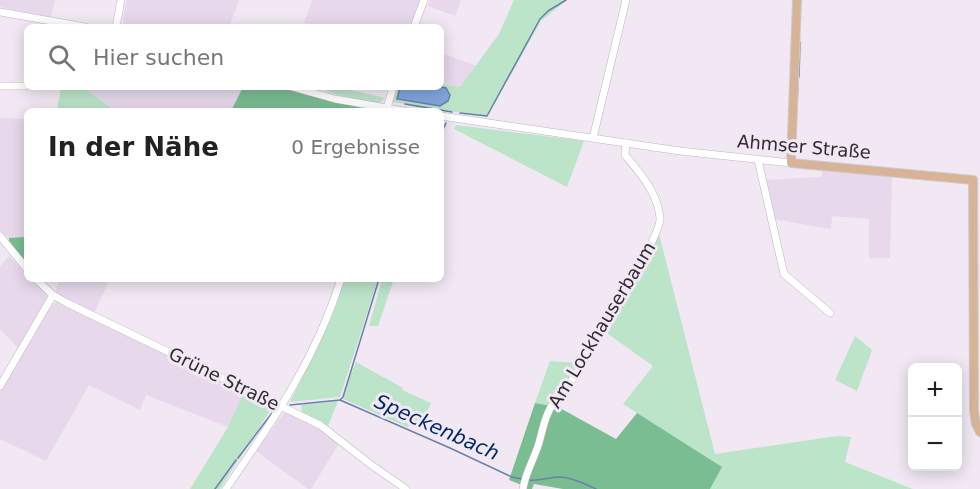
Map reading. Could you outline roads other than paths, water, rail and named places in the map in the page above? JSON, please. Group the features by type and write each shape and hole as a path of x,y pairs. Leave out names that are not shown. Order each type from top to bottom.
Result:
{"main road":[{"path":"791,163 797,0"},
{"name":"Ahmser Straße","path":"791,163 977,180"},
{"path":"977,180 974,411 980,432"}],"street":[{"path":"117,24 122,0"},
{"path":"415,24 424,0"},
{"path":"593,138 626,0"},
{"path":"0,12 68,24"},
{"path":"0,86 24,86"},
{"path":"303,90 378,108"},
{"path":"388,108 392,90"},
{"name":"Ahmser Straße","path":"444,116 626,143 791,163"},
{"name":"Am Lockhauserbaum","path":"523,489 524,479 550,408 570,384 660,227 656,199 644,178 625,155 626,143"},
{"path":"758,160 784,274 830,313"},
{"path":"0,236 24,265"},
{"name":"Grüne Straße","path":"39,282 53,295 329,430 370,464 406,489"},
{"path":"226,489 283,407 315,347 340,282"},
{"path":"0,386 53,295"}],"water":[{"path":"444,88 450,95 448,101 440,106 397,99 399,90 444,90"}],"waterway":[{"path":"460,113 487,116 540,19 566,0"},
{"path":"799,77 800,42"},
{"path":"797,106 798,83"},
{"path":"405,104 428,108"},
{"path":"444,111 452,112"},
{"path":"444,127 446,123"},
{"path":"290,405 340,400 343,397 378,282"},
{"name":"Speckenbach","path":"340,400 512,477 522,479"},
{"path":"238,458 275,409"},
{"path":"215,489 236,460"},
{"name":"Speckenbach","path":"528,480 563,477 596,489"}]}
